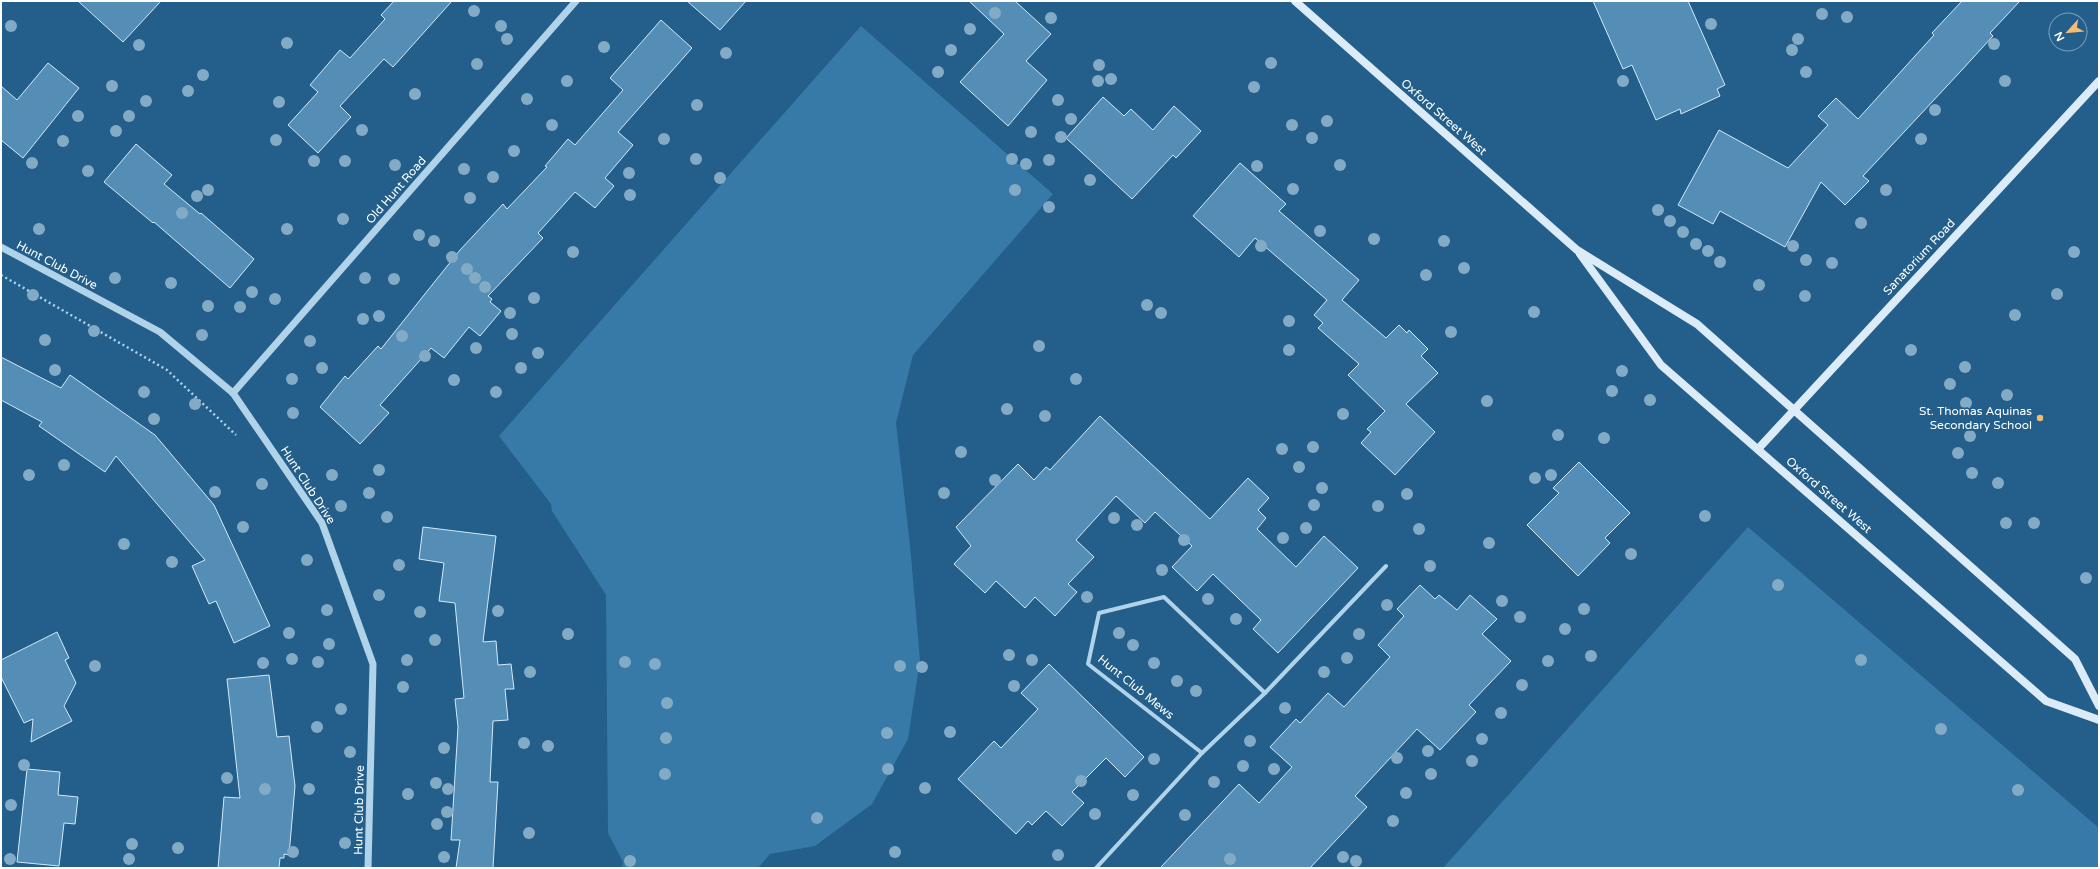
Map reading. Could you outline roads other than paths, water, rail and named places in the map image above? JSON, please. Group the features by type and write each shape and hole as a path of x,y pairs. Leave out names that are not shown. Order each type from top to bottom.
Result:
{"main road":[{"name":"Oxford Street West","path":"1295,1 1577,250 1697,324 2075,659 2099,706"},
{"name":"Sanatorium Road","path":"1758,450 2099,81"},
{"name":"Oxford Street West","path":"1577,250 1661,365 2046,701 2099,720"}],"street":[{"name":"Old Hunt Road","path":"233,393 576,1"},
{"name":"Hunt Club Drive","path":"1,247 160,332 233,393 322,523 373,664 368,868"},
{"path":"1096,868 1202,753 1265,694 1386,566"},
{"name":"Hunt Club Mews","path":"1202,753 1088,664 1099,613 1164,597 1265,694"}],"place":[{"name":"St. Thomas Aquinas Secondary School","path":"2040,418"}]}
